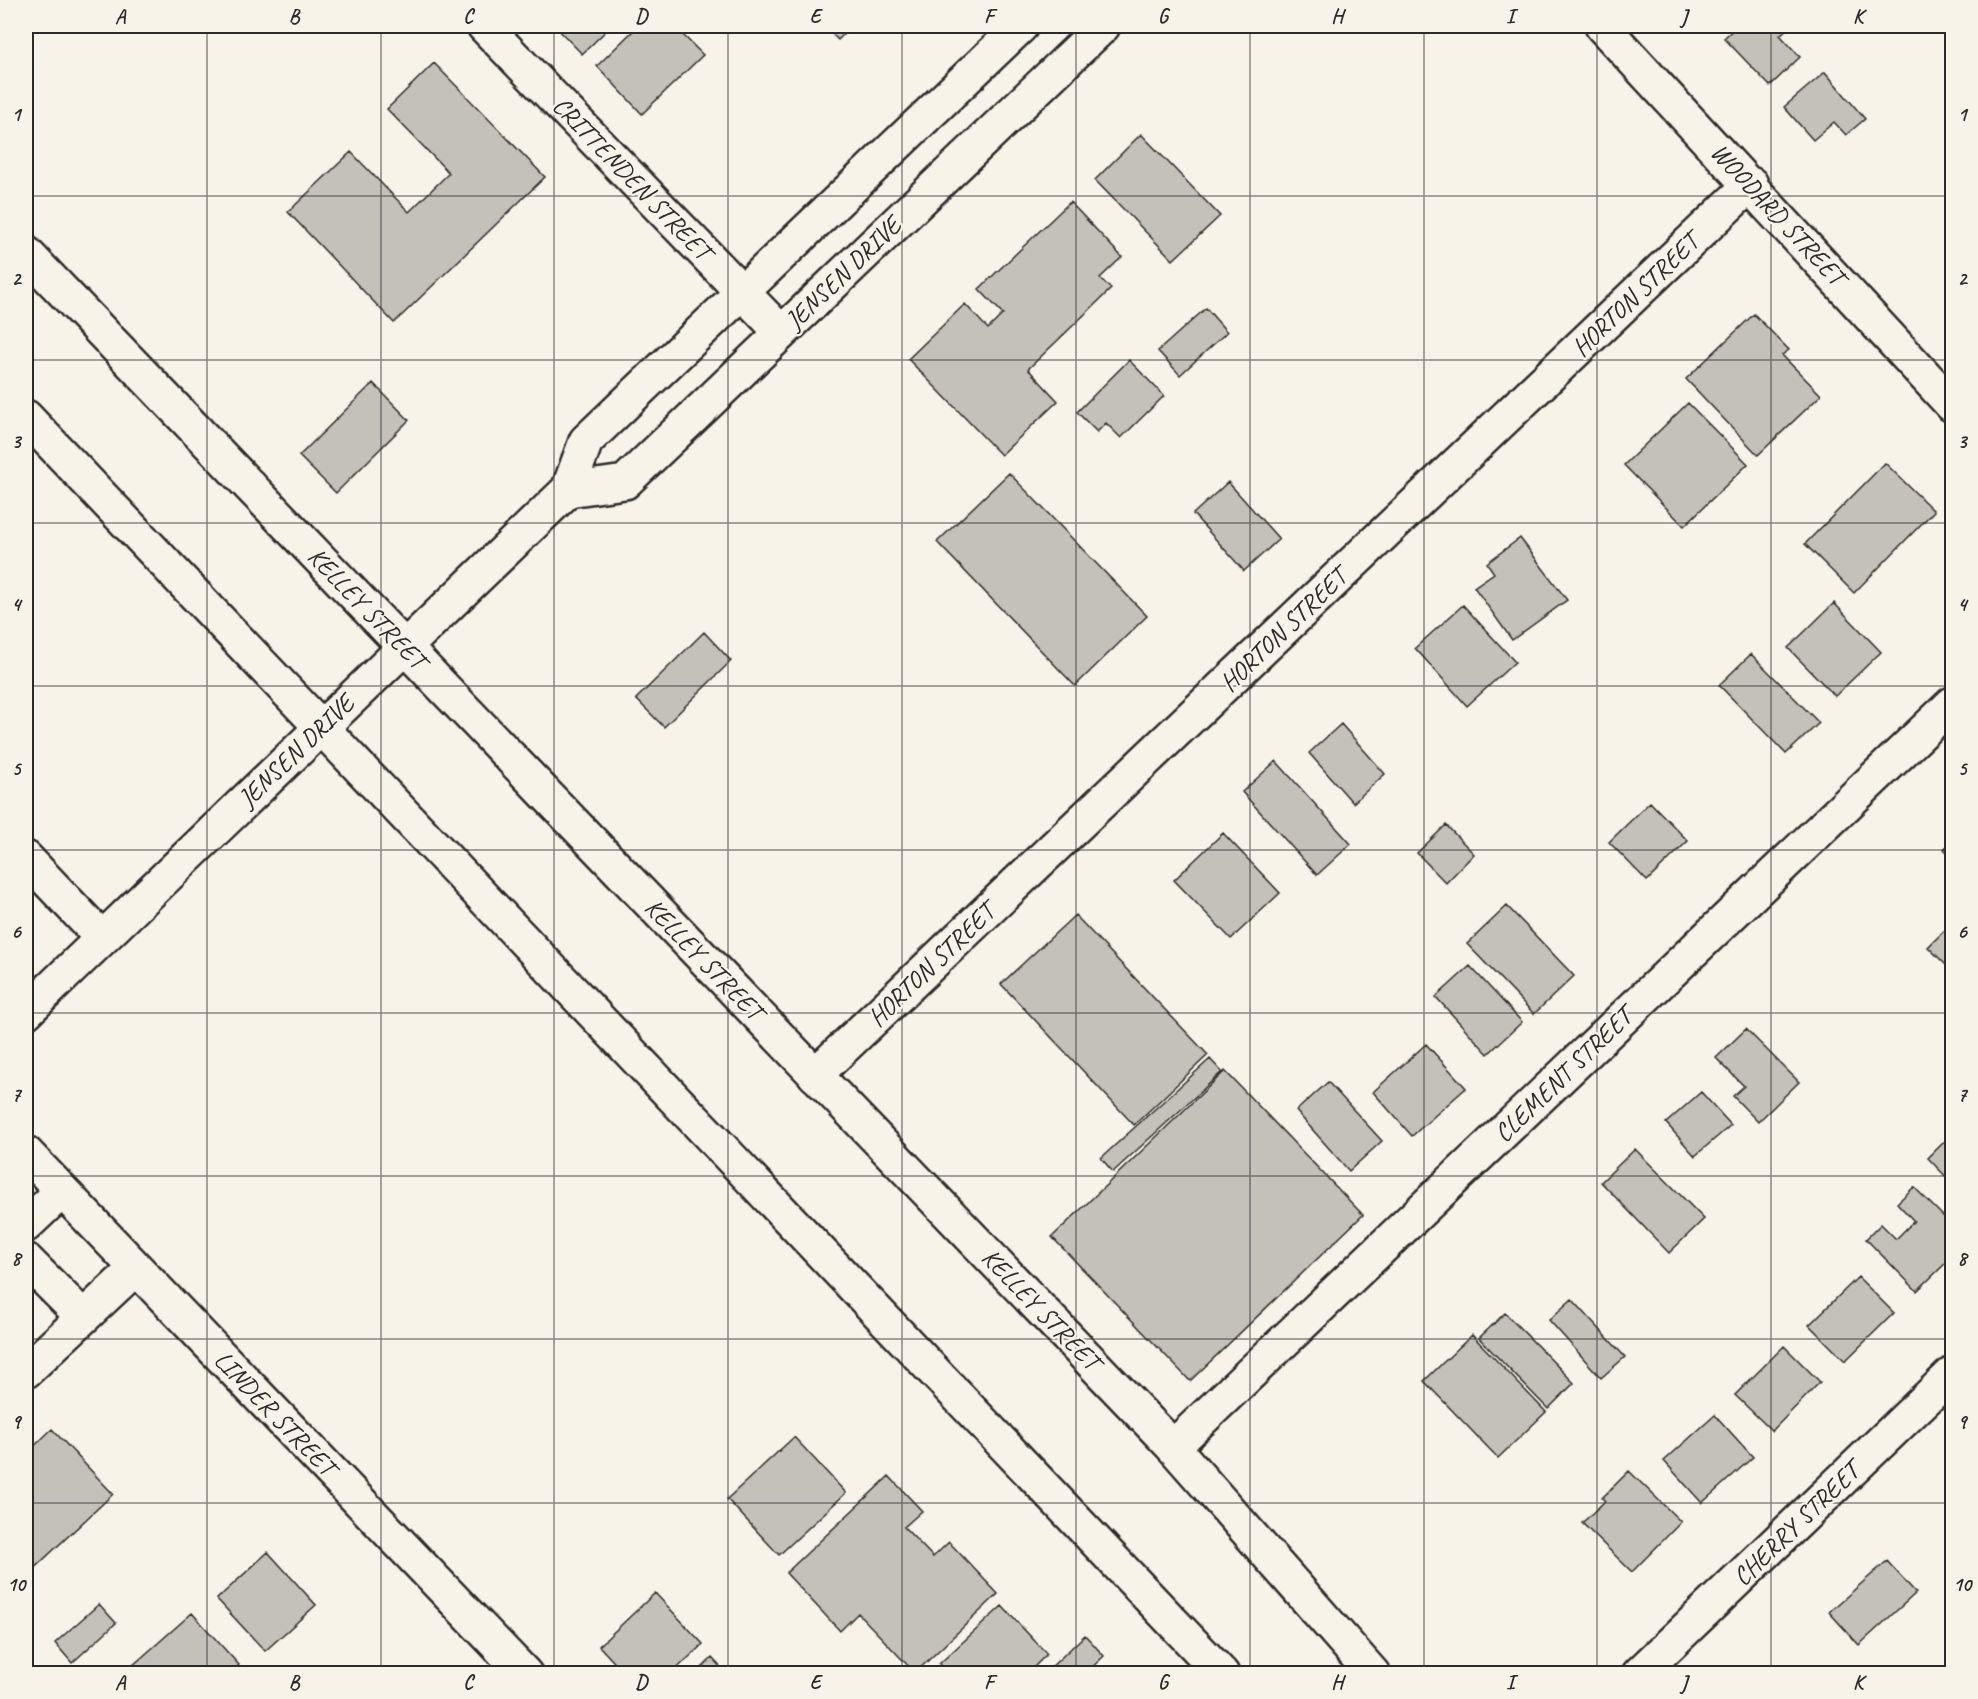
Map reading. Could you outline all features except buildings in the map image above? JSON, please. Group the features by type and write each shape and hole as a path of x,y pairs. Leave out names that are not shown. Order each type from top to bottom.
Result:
{"main road":[{"name":"CRITTENDEN STREET","path":"484,26 781,332"},
{"name":"JENSEN DRIVE","path":"26,1012 568,490 586,441 1022,26"},
{"name":"JENSEN DRIVE","path":"568,490 625,482 1103,26"},
{"name":"WOODARD STREET","path":"1602,26 1751,184 1953,405"},
{"name":"HORTON STREET","path":"815,1075 1751,184"},
{"name":"KELLEY STREET","path":"26,253 1173,1447 1373,1674"},
{"path":"26,417 319,728 1222,1674"},
{"name":"CLEMENT STREET","path":"1173,1447 1953,704"},
{"path":"26,858 102,938"},
{"name":"LINDER STREET","path":"26,1153 525,1674"},
{"path":"26,1225 62,1191"},
{"path":"26,1260 83,1317"},
{"path":"26,1371 136,1268"},
{"name":"CHERRY STREET","path":"1639,1674 1953,1374"}]}
